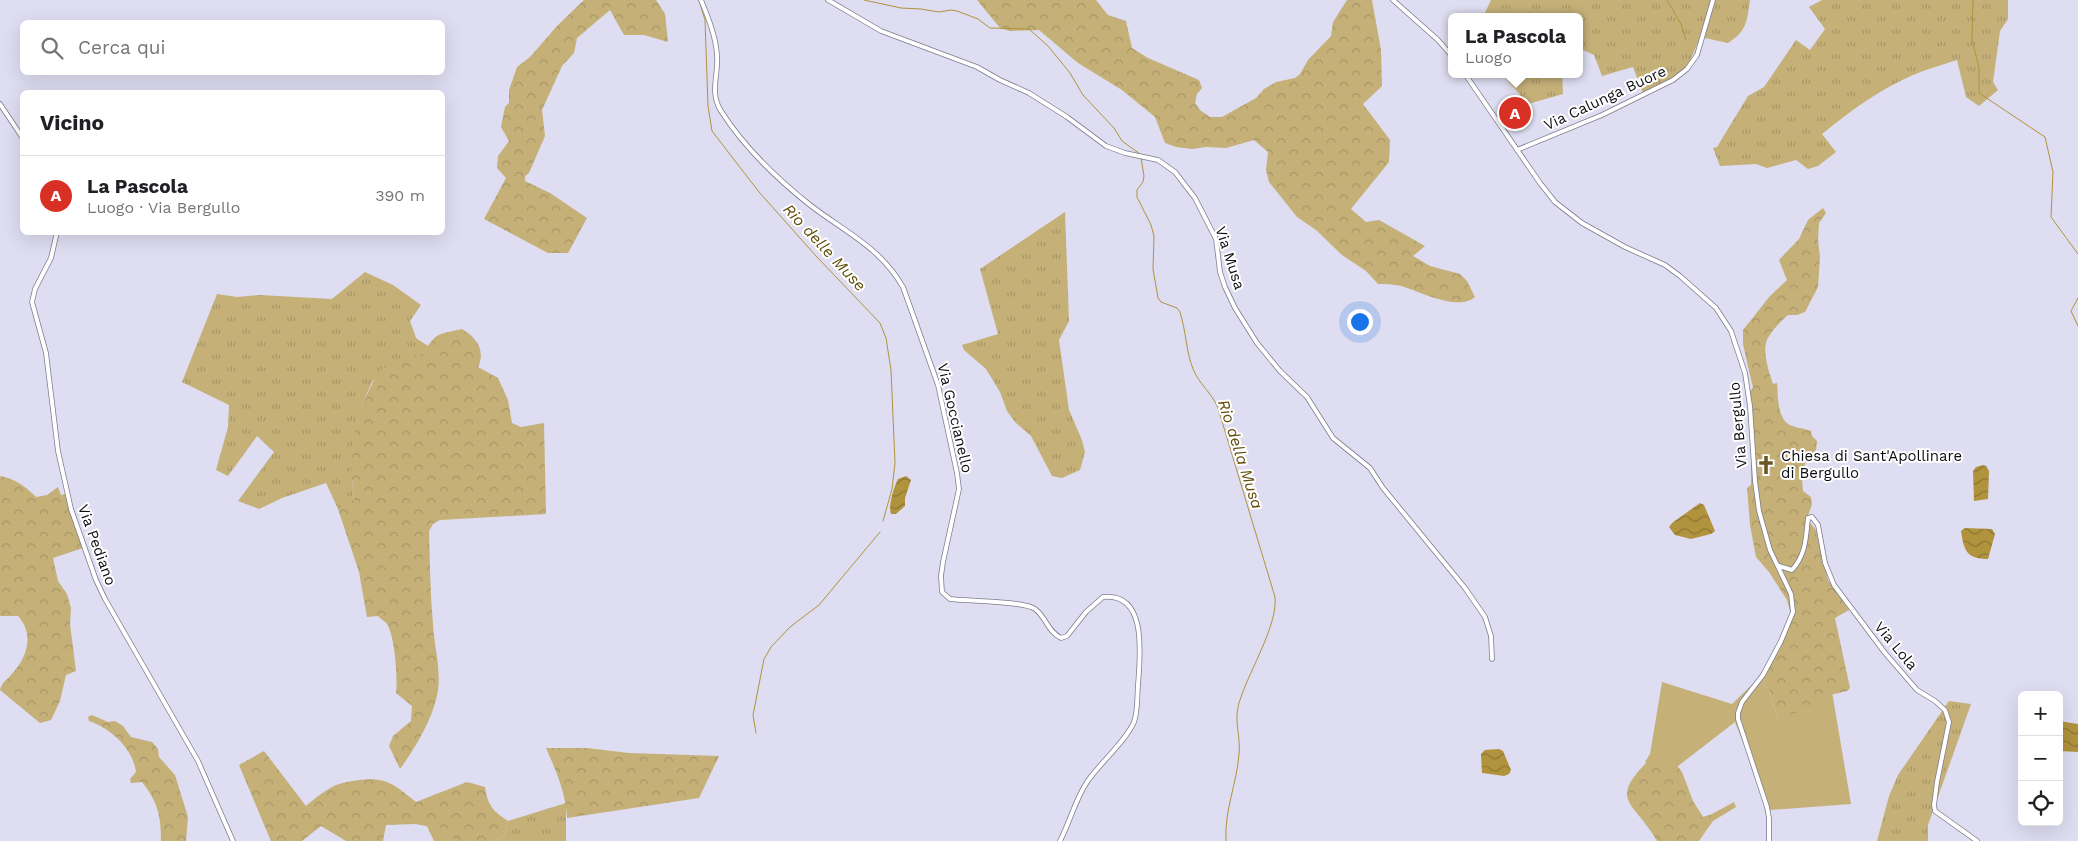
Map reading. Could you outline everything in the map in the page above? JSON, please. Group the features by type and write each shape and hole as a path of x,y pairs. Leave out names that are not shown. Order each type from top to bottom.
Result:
{"street":[{"name":"Via Goccianello","path":"702,0 716,47 717,65 714,96 720,110 746,144 768,167 811,205 874,250 895,273 903,287 938,385 957,473 959,489 940,576 942,592 950,599 1028,605 1040,613 1051,631 1061,638 1067,636 1086,612 1103,596 1119,598 1128,605 1134,614 1140,641 1140,659 1133,724 1086,784 1060,841"},
{"name":"Via Musa","path":"828,0 881,30 977,67 1029,93 1068,117 1106,146 1136,156 1158,160 1170,167 1195,198 1216,239 1220,272 1225,287 1252,335 1280,371 1307,397 1334,438 1370,468 1465,588 1485,617 1491,636 1492,659"},
{"path":"1393,0 1438,40 1448,52"},
{"name":"Via Calunga Buore","path":"1517,150 1587,121 1673,80 1687,69 1697,55 1713,0"},
{"name":"Via Bergullo","path":"1468,78 1540,183 1564,210 1582,223 1619,244 1672,270 1709,302 1724,318 1736,344 1745,373 1750,406 1759,512 1770,550 1791,594 1792,612 1781,641 1763,675 1742,702 1738,713 1738,719 1767,807 1769,841"},
{"path":"0,104 20,133"},
{"name":"Via Pediano","path":"56,235 51,258 35,289 32,302 46,353 58,451 71,509 96,580 105,599 198,761 233,841"},
{"name":"Via Lola","path":"1777,564 1788,570 1792,570 1796,566 1806,546 1808,518 1812,516 1818,525 1825,563 1834,586 1885,653 1917,690 1935,701 1945,710 1949,722 1936,782 1935,811 1977,841"}],"green space":[{"path":"584,0 656,0 665,14 668,42 644,35 624,35 610,10 577,38 574,53 562,66 542,110 545,136 529,173 525,176 525,181 550,193 587,218 568,253 548,253 484,219 506,178 497,168 498,156 509,141 501,127 505,107 509,103 509,90 517,67 530,57 557,26"},
{"path":"977,0 1096,0 1108,15 1126,21 1132,48 1148,58 1199,80 1202,88 1197,94 1195,103 1200,110 1210,117 1222,117 1256,98 1264,89 1276,82 1295,78 1300,74 1308,60 1331,36 1333,22 1347,0 1372,0 1381,50 1382,86 1363,104 1390,140 1389,162 1351,209 1366,222 1379,220 1425,246 1413,256 1430,266 1460,274 1467,281 1475,297 1468,301 1449,301 1401,286 1378,284 1366,271 1342,255 1316,230 1297,217 1269,182 1266,170 1268,152 1254,140 1226,148 1206,147 1192,149 1176,147 1165,143 1155,117 1122,90 1078,63 1039,30 1010,31 1000,28"},
{"path":"1491,0 1750,0 1743,30 1734,39 1728,43 1700,37 1689,64 1671,80 1644,96 1633,67 1602,76 1594,55 1583,50 1583,13 1485,13"},
{"path":"1822,0 2008,0 2008,19 2000,31 1993,82 1998,90 1979,106 1966,97 1957,60 1901,81 1877,94 1843,117 1822,134 1836,152 1818,166 1808,169 1796,160 1767,168 1756,164 1720,166 1713,148 1717,147 1748,96 1764,87 1796,40 1810,50 1825,29 1809,7"},
{"path":"1505,78 1562,78 1563,94 1528,104"},
{"path":"1823,208 1826,213 1819,223 1820,257 1818,287 1805,312 1797,315 1788,315 1779,323 1767,340 1765,350 1773,384 1777,383 1779,405 1784,420 1790,425 1811,431 1812,436 1817,441 1816,450 1805,464 1802,479 1803,491 1811,497 1812,504 1807,519 1816,530 1828,580 1849,610 1835,618 1850,688 1847,691 1817,698 1816,711 1778,719 1769,691 1759,678 1786,631 1791,615 1787,600 1769,572 1756,557 1750,525 1747,488 1751,485 1751,446 1747,394 1753,388 1743,344 1743,330 1770,296 1787,280 1779,260 1799,239 1808,220"},
{"path":"1065,212 1069,321 1059,340 1069,410 1085,452 1080,470 1062,478 1052,476 1031,436 1015,422 1007,411 1000,392 986,369 964,350 962,345 998,334 980,269"},
{"path":"365,272 393,285 421,305 410,321 416,338 428,346 423,353 377,378 369,388 361,410 353,444 352,477 354,501 338,509 326,483 282,498 259,509 238,501 274,452 257,436 228,476 216,470 228,427 229,405 182,382 217,294 237,297 260,295 332,299"},
{"path":"462,329 472,336 478,345 481,355 478,367 498,378 508,400 512,423 521,427 544,423 546,514 440,520 433,524 429,531 430,578 439,674 438,690 433,711 424,731 400,769 389,746 393,736 411,721 412,706 396,693 395,658 392,638 387,624 378,616 367,617 359,572 338,509 354,500 352,458 355,431 363,404 379,372 383,367 392,362 423,353 435,337 443,333"},
{"path":"0,476 20,484 36,497 47,495 58,487 61,495 68,493 86,547 53,558 58,581 67,594 71,608 70,624 76,671 66,675 60,701 51,720 40,723 0,690 3,683 17,668 25,654 27,639 23,623 18,616 0,616"},
{"path":"1759,678 1769,691 1778,719 1810,708 1812,697 1832,692 1851,804 1770,810 1735,722 1669,773 1645,762 1650,754 1662,682 1732,704"},
{"path":"1949,701 1971,704 1928,825 1928,841 1877,841 1889,796 1898,775"},
{"path":"92,715 108,722 115,721 123,726 131,737 152,742 158,749 159,757 175,775 188,817 186,841 161,841 158,810 152,796 142,782 131,783 130,779 136,772 130,755 112,734 89,721 88,717"},
{"path":"546,748 587,748 629,753 719,756 699,798 567,818 563,791"},
{"path":"264,751 306,806 334,786 359,780 372,779 384,781 397,787 416,802 467,782 485,787 492,807 508,821 504,836 495,841 458,841 436,828 416,824 386,825 383,841 346,841 321,826 302,841 271,841 239,765"},
{"path":"1650,759 1673,760 1682,772 1693,801 1703,817 1734,802 1736,807 1713,821 1699,841 1657,841 1629,801 1627,793 1629,784"},
{"path":"566,803 566,841 495,841 504,836 508,821"},
{"path":"426,824 439,827 463,841 434,841"}],"water":[{"path":"1983,465 1989,471 1988,499 1974,501 1973,471 1976,467"},
{"path":"906,476 911,480 905,498 905,506 896,514 891,514 891,501 896,482 898,479"},
{"path":"1700,503 1704,505 1715,531 1711,534 1691,539 1675,535 1669,527 1672,523"},
{"path":"1965,528 1992,529 1995,534 1988,559 1975,557 1967,552 1961,531"},
{"path":"2063,722 2078,724 2078,752 2063,751"},
{"path":"1499,749 1503,751 1511,770 1509,774 1504,776 1482,773 1481,754 1485,750"}],"waterway":[{"name":"Rio delle Muse","path":"699,0 705,20 708,106 712,131 759,192 816,256 880,323 886,338 891,370 895,463 892,489 883,521"},
{"name":"Rio della Musa","path":"864,0 901,8 939,12 957,11 978,19 990,28 1029,29 1048,46 1070,73 1083,95 1114,128 1122,141 1140,154"},
{"path":"1667,0 1681,24 1686,40"},
{"path":"1973,0 1972,39 1979,68 1979,93 2045,137 2053,172 2051,217 2078,254"},
{"name":"Rio della Musa","path":"1141,158 1144,176 1143,182 1137,190 1137,197 1151,225 1154,236 1153,269 1158,298 1161,302 1177,308 1180,312 1193,369 1218,408 1275,597 1275,608 1268,633 1238,705 1239,754 1227,819 1226,841"},
{"path":"2078,298 2071,311 2078,326"},
{"name":"Rio delle Muse","path":"756,733 753,715 764,659 771,647 790,627 819,605 880,532"}],"place":[{"name":"La Pascola","path":"1515,113"},
{"name":"Chiesa di Sant'Apollinare di Bergullo","path":"1766,465"}]}
